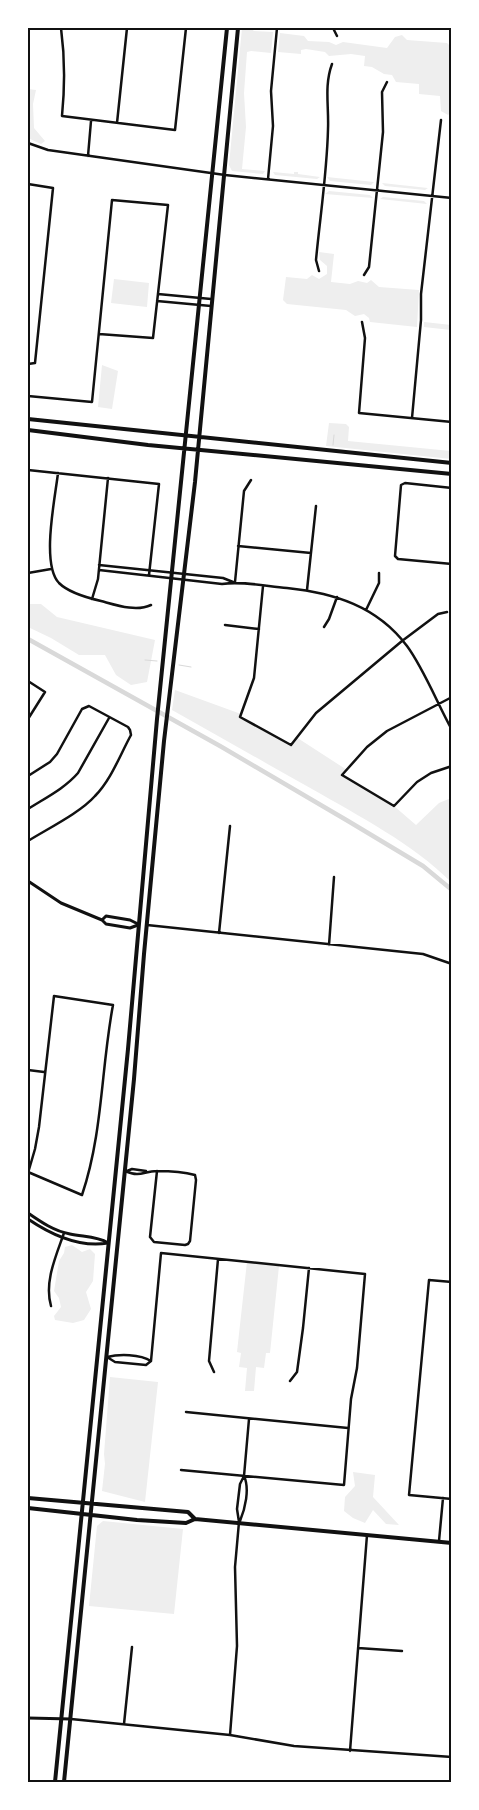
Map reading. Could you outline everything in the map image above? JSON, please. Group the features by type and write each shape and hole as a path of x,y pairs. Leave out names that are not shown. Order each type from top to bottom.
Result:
{"main road":[{"path":"64,1782 73,1599 125,1078 158,708 173,578 227,28"},
{"path":"55,1782 83,1600 134,1078 146,925 167,713 198,450 238,28"},
{"path":"28,419 452,463"},
{"path":"28,430 198,450 452,474"},
{"path":"138,925 146,925"},
{"path":"125,1078 134,1078"},
{"path":"116,1170 125,1171"},
{"path":"108,1242 118,1244"},
{"path":"95,1379 105,1380"},
{"path":"28,1498 188,1512 196,1519"},
{"path":"28,1508 91,1516 186,1522 196,1519 240,1522 452,1543"},
{"path":"73,1599 83,1600"}],"street":[{"path":"61,28 65,57 62,116 175,130 186,28"},
{"path":"117,123 127,28"},
{"path":"268,179 273,126 271,91 277,28"},
{"path":"333,28 337,36"},
{"path":"319,270 316,260 328,128 326,93 332,64"},
{"path":"364,275 369,266 383,132 382,92 387,82"},
{"path":"88,156 91,120"},
{"path":"412,418 421,320 421,294 441,120"},
{"path":"28,143 48,150 225,175 452,198"},
{"path":"28,184 53,188 35,363 28,364"},
{"path":"28,396 92,402 112,200 168,205 153,338 99,334"},
{"path":"158,294 212,299"},
{"path":"172,302 173,295"},
{"path":"179,303 180,296"},
{"path":"157,301 211,306"},
{"path":"362,322 365,338 359,414 452,422"},
{"path":"28,470 159,484 149,575"},
{"path":"58,473 49,550 51,569 58,582 92,599 121,606 145,607 150,604"},
{"path":"92,599 99,570 108,478"},
{"path":"235,582 244,491 250,480"},
{"path":"452,488 405,483 401,485 395,556 398,559 452,564"},
{"path":"307,590 316,506"},
{"path":"238,546 311,553"},
{"path":"99,565 149,569 223,578 235,582 263,586 307,590 337,597 366,610 388,627 414,657 452,730"},
{"path":"28,573 51,569"},
{"path":"99,570 222,584 235,582"},
{"path":"366,610 379,583 380,573"},
{"path":"263,586 254,678 240,717 291,745 316,713 402,641 438,614 447,612"},
{"path":"324,627 337,597"},
{"path":"225,625 259,629"},
{"path":"28,681 45,692 28,720"},
{"path":"452,697 387,731 367,747 342,775 394,806 417,782 431,773 452,766"},
{"path":"28,776 50,762 57,754 82,709 85,707 89,706 128,727 130,730 131,736 103,786 95,796 28,842"},
{"path":"28,809 64,786 78,773 109,717"},
{"path":"219,933 230,826"},
{"path":"329,944 334,877"},
{"path":"28,881 61,903 102,920 106,924 130,928 138,925"},
{"path":"102,920 106,916 130,920 138,925"},
{"path":"146,925 423,954 452,964"},
{"path":"54,996 113,1005 108,1029 94,1153 82,1195 28,1172 35,1149 44,1072 54,996"},
{"path":"28,1070 44,1072"},
{"path":"125,1171 142,1175 147,1172 157,1171 194,1175 196,1180 190,1241 188,1244 159,1243 151,1240 157,1171"},
{"path":"28,1213 44,1224 64,1233 101,1238 108,1242"},
{"path":"28,1219 62,1238 100,1244 108,1242"},
{"path":"51,1306 48,1297 48,1287 64,1233"},
{"path":"107,1357 115,1362 130,1364 146,1365 151,1361 161,1253 365,1274 358,1368 351,1399 344,1485 181,1470"},
{"path":"214,1372 209,1361 218,1259"},
{"path":"290,1381 297,1372 309,1268"},
{"path":"452,1282 429,1280 409,1495 452,1499"},
{"path":"107,1357 117,1355 146,1358 151,1361"},
{"path":"186,1412 348,1428"},
{"path":"240,1522 237,1509 240,1484 244,1476 249,1419"},
{"path":"230,1735 237,1646 235,1567 247,1482 244,1476"},
{"path":"439,1542 443,1498"},
{"path":"350,1751 367,1536"},
{"path":"124,1724 132,1647"},
{"path":"358,1648 402,1651"},
{"path":"28,1718 66,1719 230,1735 294,1746 452,1757"}],"shaded area":[{"path":"242,28 273,32 271,53 247,52 244,93 246,127 242,169 265,171 263,174 232,171 229,165"},
{"path":"280,33 304,36 308,41 329,42 336,45 343,42 387,48 395,37 402,35 407,40 447,43 451,47 451,112 448,115 441,111 440,96 419,94 419,84 396,82 392,75 364,66 365,56 351,54 329,56 325,52 306,49 301,50 301,54 278,52"},
{"path":"28,89 36,90 33,104 34,128 45,141 41,144 28,138"},
{"path":"273,172 294,174 294,172 298,172 298,174 320,177 317,179 275,175"},
{"path":"327,177 374,182 371,185 330,181"},
{"path":"382,183 428,188 425,190 385,186"},
{"path":"329,191 370,195 373,198 325,194"},
{"path":"383,197 424,201 427,204 380,199"},
{"path":"319,252 334,254 331,282 350,284 358,281 367,283 371,280 379,287 419,290 417,327 370,322 369,318 364,314 355,316 346,310 287,304 283,300 286,277 307,279 312,275 319,279 327,274 327,266 320,260"},
{"path":"114,279 149,283 147,307 111,303"},
{"path":"424,322 451,325 451,330 424,327"},
{"path":"102,365 118,371 112,409 98,407"},
{"path":"329,423 346,424 349,427 348,441 451,451 451,459 326,446"},
{"path":"28,604 41,604 57,617 155,640 147,682 131,685 116,675 105,655 79,655 28,627"},
{"path":"175,690 241,714 241,717 291,745 296,737 347,770 342,774 394,806 416,825 439,803 451,798 451,882 420,855 385,831 172,710"},
{"path":"72,1245 82,1252 90,1249 95,1254 93,1281 86,1292 91,1309 84,1320 73,1323 55,1320 54,1316 61,1307 59,1298 54,1291 59,1261 65,1247"},
{"path":"247,1262 279,1266 270,1353 266,1353 264,1368 256,1367 254,1391 245,1391 247,1368 239,1367 241,1353 237,1352"},
{"path":"110,1377 158,1382 145,1502 102,1491"},
{"path":"353,1472 375,1475 373,1497 399,1525 386,1524 373,1510 365,1523 353,1518 344,1511 345,1497 355,1486"},
{"path":"103,1521 183,1529 174,1614 89,1606 97,1526"}],"waterway":[{"path":"333,445 334,435"},
{"path":"28,639 220,746 348,821 423,866 452,890"},
{"path":"145,660 157,661"},
{"path":"179,665 191,667"}]}
